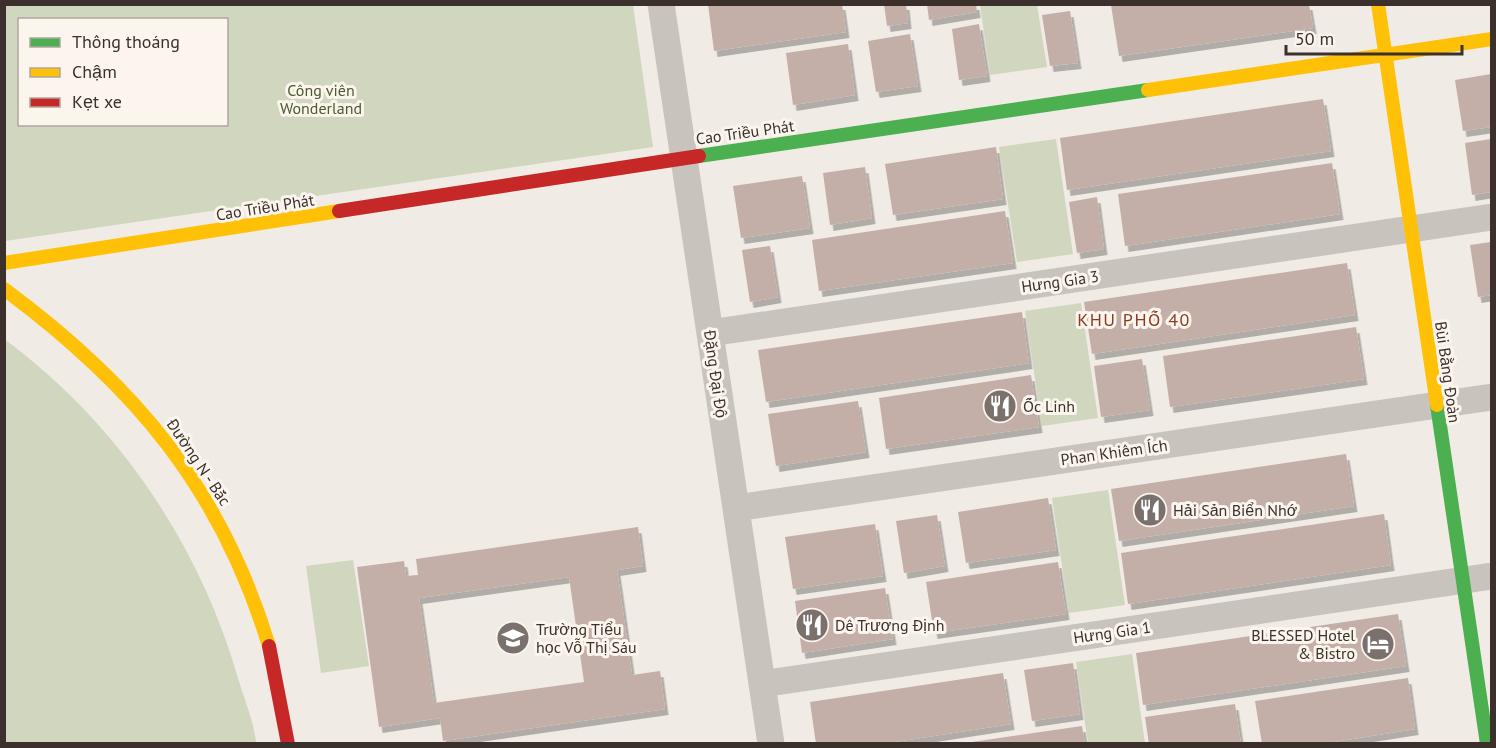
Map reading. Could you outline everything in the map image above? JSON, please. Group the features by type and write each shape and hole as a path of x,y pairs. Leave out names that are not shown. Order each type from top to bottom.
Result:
{"street":[{"name":"Đặng Đại Độ","path":"661,4 771,744"},
{"name":"Bùi Bằng Đoàn","path":"1378,4 1487,744"},
{"name":"Cao Triều Phát","path":"4,263 684,158 1491,39"},
{"name":"Hưng Gia 3","path":"710,333 1491,217"},
{"name":"Đường N - Bắc","path":"4,289 81,349 134,399 173,446 210,502 266,632 288,744"},
{"name":"Phan Khiêm Ích","path":"736,508 1491,397"},
{"name":"Hưng Gia 1","path":"762,684 1491,576"}],"green space":[{"name":"Công viên Wonderland","path":"4,5 633,5 653,147 5,241"},
{"path":"980,5 1037,5 1047,67 990,75"},
{"path":"1056,139 1073,254 1017,262 999,147"},
{"path":"1081,303 1098,418 1042,426 1025,311"},
{"path":"4,339 45,372 83,408 149,489 177,533 201,580 221,628 251,718 256,743 5,743"},
{"path":"1108,490 1125,605 1069,613 1052,498"},
{"path":"353,560 369,666 321,673 306,566"},
{"path":"1132,654 1145,743 1088,743 1076,662"}],"building":[{"path":"708,4 842,4 846,32 714,51"},
{"path":"884,4 906,4 908,23 887,26"},
{"path":"927,4 976,4 977,12 929,20"},
{"path":"1309,4 1313,28 1119,56 1111,5"},
{"path":"1070,11 1078,63 1050,66 1042,15"},
{"path":"979,24 987,76 959,80 952,29"},
{"path":"910,34 918,86 876,92 868,41"},
{"path":"848,44 855,95 793,105 786,53"},
{"path":"1491,74 1491,127 1463,131 1455,80"},
{"path":"1323,99 1331,151 1067,190 1060,138"},
{"path":"1491,139 1491,192 1472,195 1465,143"},
{"path":"996,147 1003,199 893,215 885,164"},
{"path":"1332,163 1340,214 1125,246 1118,194"},
{"path":"865,167 872,218 830,225 823,173"},
{"path":"802,176 810,228 741,238 733,186"},
{"path":"1097,197 1104,249 1077,253 1069,202"},
{"path":"1005,211 1013,263 819,291 812,240"},
{"path":"1491,242 1491,295 1478,297 1470,245"},
{"path":"770,246 778,297 750,302 742,250"},
{"path":"1347,263 1355,315 1092,354 1084,302"},
{"path":"1022,312 1029,363 766,402 758,350"},
{"path":"1356,327 1364,379 1170,407 1163,356"},
{"path":"1142,359 1150,410 1101,417 1094,366"},
{"path":"1031,375 1039,427 886,449 879,398"},
{"path":"858,401 866,452 776,466 768,414"},
{"path":"1346,454 1354,506 1119,541 1111,489"},
{"path":"1048,498 1056,550 966,563 958,512"},
{"path":"1384,514 1391,565 1128,604 1121,553"},
{"path":"937,515 945,566 904,573 896,521"},
{"path":"875,524 883,576 793,589 785,537"},
{"path":"638,527 643,566 617,570 632,675 660,671 665,709 443,741 440,718 379,727 357,567 404,561 406,576 418,575 416,559","holes":["569,577 584,682 434,703 419,598"]},
{"path":"1058,562 1066,614 934,633 926,582"},
{"path":"885,588 893,639 802,653 795,601"},
{"path":"1398,614 1406,666 1143,705 1136,653"},
{"path":"1073,663 1080,714 1032,721 1024,670"},
{"path":"1003,673 1011,724 881,744 816,744 810,702"},
{"path":"1408,678 1415,729 1320,744 1262,744 1255,701"},
{"path":"1235,704 1241,744 1149,744 1145,717"},
{"path":"1082,726 1085,744 972,744 972,742"}],"traffic: fast":[{"path":"699,156 1148,90"},
{"path":"1437,405 1487,744"}],"traffic: slow":[{"path":"1378,4 1437,405"},
{"path":"1148,90 1492,39"},
{"path":"4,263 339,211"},
{"path":"4,289 94,363 133,403 168,445 199,489 226,537 249,589 269,646"}],"traffic: jam":[{"path":"339,211 699,156"},
{"path":"269,646 288,744"}],"place":[{"name":"Ốc Linh","path":"1000,406"},
{"name":"Hải Sản Biển Nhớ","path":"1150,510"},
{"name":"Dê Trương Định","path":"812,625"},
{"name":"Trường Tiểu học Vỗ Thị Sáu","path":"513,638"},
{"name":"BLESSED Hotel & Bistro","path":"1378,644"}],"district":[{"name":"KHU PHỐ 40","path":"1134,320"}]}
